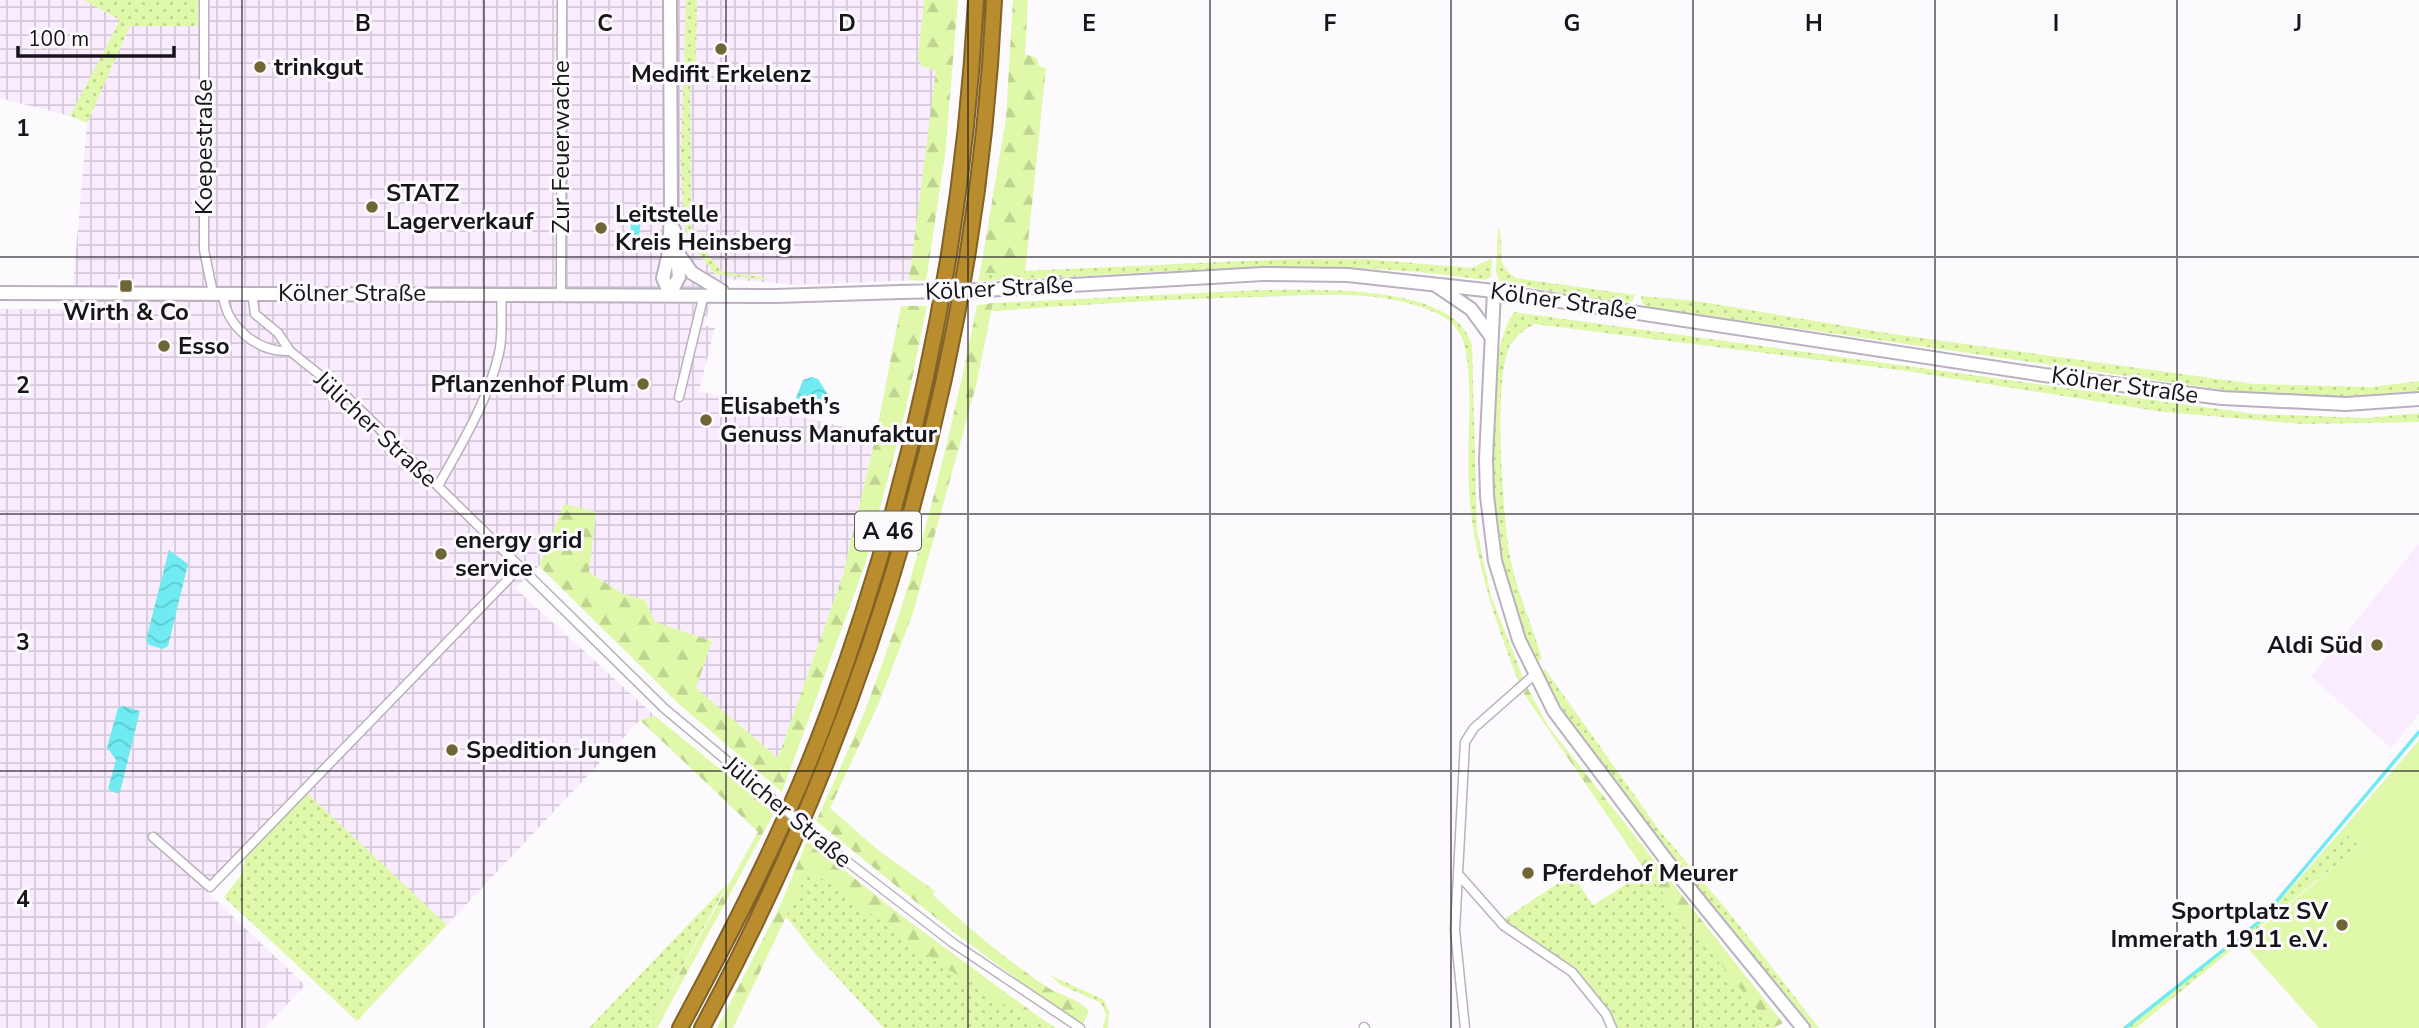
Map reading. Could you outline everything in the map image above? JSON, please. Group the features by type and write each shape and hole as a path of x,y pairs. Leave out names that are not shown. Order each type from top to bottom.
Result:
{"highway":[{"name":"A 46","path":"680,1028 761,869 827,716 894,510 915,429 952,249 965,151 976,0"},
{"name":"A 46","path":"702,1028 775,883 843,724 887,597 912,511 936,420 970,249 982,152 994,0"}],"main road":[{"path":"670,0 671,213 663,278 670,294"},
{"path":"670,294 679,277 679,255 671,213"},
{"path":"679,255 692,273 729,294"},
{"name":"Kölner Straße","path":"0,293 901,292 985,290 1263,274 1348,275 1494,291 2044,375 2222,398 2346,404 2419,399"},
{"path":"1434,284 1471,309 1490,335"},
{"path":"1494,291 1486,459 1490,532 1506,604 1534,675 1555,711 1667,861 1802,1028"}],"street":[{"name":"Koepestraße","path":"204,0 204,250 218,293"},
{"name":"Zur Feuerwache","path":"561,294 562,0"},
{"name":"Jülicher Straße","path":"218,293 232,324 276,352 290,351"},
{"name":"Jülicher Straße","path":"252,293 255,314 278,333 290,351 345,395 665,709 840,856 953,943 1080,1028"},
{"path":"438,486 463,442 499,354 504,318 502,293"},
{"path":"679,397 704,294"},
{"path":"153,837 210,887 519,568"},
{"path":"1465,1028 1455,930 1465,742 1474,728 1534,675"},
{"path":"1459,875 1504,926 1572,972 1606,1014 1612,1028"}],"shaded area":[{"path":"0,0 84,0 120,20 70,116 0,98"},
{"path":"210,0 951,0 921,280 795,285 727,279 709,309 704,325 715,328 699,391 876,435 843,575 778,758 695,688 712,641 655,622 645,600 623,594 589,572 596,513 564,504 539,566 515,588 655,716 640,720 447,925 300,788 204,889 305,985 265,1028 0,1028 0,309 71,309 87,123 130,26 209,26"},
{"path":"2419,544 2419,714 2391,748 2311,676"}],"green space":[{"path":"84,0 198,0 198,26 130,26 87,123 70,116 120,20"},
{"path":"686,0 697,0 696,62 690,63 691,225 697,240 722,272 767,278 766,280 715,274 686,232 681,154"},
{"path":"924,0 958,0 945,155 926,281 909,280 936,71 921,66 918,58"},
{"path":"1013,0 1028,0 1025,54 1037,58 1039,66 1046,68 1025,273 980,273 1006,118"},
{"path":"1498,226 1504,266 1516,278 1635,295 1632,301 1623,304 1500,282 1496,272"},
{"path":"1492,258 1491,277 1484,280 1421,272 1295,267 978,281 980,273 1288,259 1367,259 1472,268"},
{"path":"1260,290 1379,294 1411,300 1439,310 1460,325 1472,345 1477,531 1491,596 1524,680 1520,685 1494,614 1481,566 1469,491 1468,365 1462,337 1445,318 1419,306 1350,295 1158,301 992,311 993,303"},
{"path":"1641,296 1696,301 1893,334 2254,384 2371,387 2419,381 2419,391 2326,397 2231,391 1649,307 1643,304"},
{"path":"993,303 976,386 913,613 878,705 830,808 878,850 935,891 933,895 1003,955 1047,987 1085,1007 1089,1011 1084,1022 1078,1023 952,931 816,821 861,720 917,557 944,457 977,305"},
{"path":"901,306 927,306 905,413 865,565 782,792 680,705 539,566 564,504 596,512 589,572 623,594 645,600 655,622 712,641 696,688 778,758 843,575 876,435"},
{"path":"1514,312 2255,414 2366,418 2419,413 2419,422 2304,424 2163,412 1906,371 1535,324 1522,332 1511,344 1505,360 1501,450 1502,485 1511,562 1542,659 1537,663 1521,633 1509,592 1499,542 1493,488 1491,434 1494,385 1501,342"},
{"path":"1545,669 1660,831 1732,916 1819,1028 1810,1028 1668,853 1547,688 1540,673"},
{"path":"1527,687 1548,726 1783,1023 1773,1028 1646,872 1522,691"},
{"path":"655,716 774,813 657,1028 649,1028 758,832 640,720"},
{"name":"Sportplatz SV Immerath 1911 e.V.","path":"2419,740 2419,1028 2319,1028 2243,943 2359,846 2342,830"},
{"path":"307,793 447,925 357,1021 224,897 242,874 245,858"},
{"path":"2342,830 2359,846 2136,1028 2122,1028 2265,917"},
{"path":"807,841 906,919 1039,1017 1031,1021 946,968 809,869 733,1028 717,1028 779,908"},
{"path":"809,869 1031,1021 1039,1017 1056,1028 884,1028 814,952 785,915"},
{"path":"1646,872 1773,1028 1615,1028 1606,1008 1581,978 1504,919 1572,874 1593,905"},
{"path":"728,883 649,1028 589,1028"},
{"path":"1050,975 1104,1000 1109,1012 1108,1028 1103,1028 1106,1014 1101,1003 1061,985"}],"water":[{"path":"632,210 642,212 639,236 630,235"},
{"path":"812,377 818,379 830,398 828,402 811,405 796,398 803,380"},
{"path":"169,550 188,564 168,646 163,649 149,645 146,640"},
{"path":"123,706 140,711 120,792 116,793 108,789 116,760 107,747 118,708"}],"waterway":[{"path":"2125,1028 2260,921 2419,732"}],"place":[{"name":"Medifit Erkelenz","path":"721,49"},
{"name":"trinkgut","path":"260,67"},
{"name":"STATZ Lagerverkauf","path":"372,207"},
{"name":"Leitstelle Kreis Heinsberg","path":"601,228"},
{"name":"Wirth & Co","path":"126,286"},
{"name":"Esso","path":"164,346"},
{"name":"Pflanzenhof Plum","path":"643,384"},
{"name":"Elisabeth’s Genuss Manufaktur","path":"706,420"},
{"name":"energy grid service","path":"441,554"},
{"name":"Aldi Süd","path":"2377,645"},
{"name":"Spedition Jungen","path":"452,750"},
{"name":"Pferdehof Meurer","path":"1528,873"},
{"name":"Sportplatz SV Immerath 1911 e.V.","path":"2342,925"}]}
